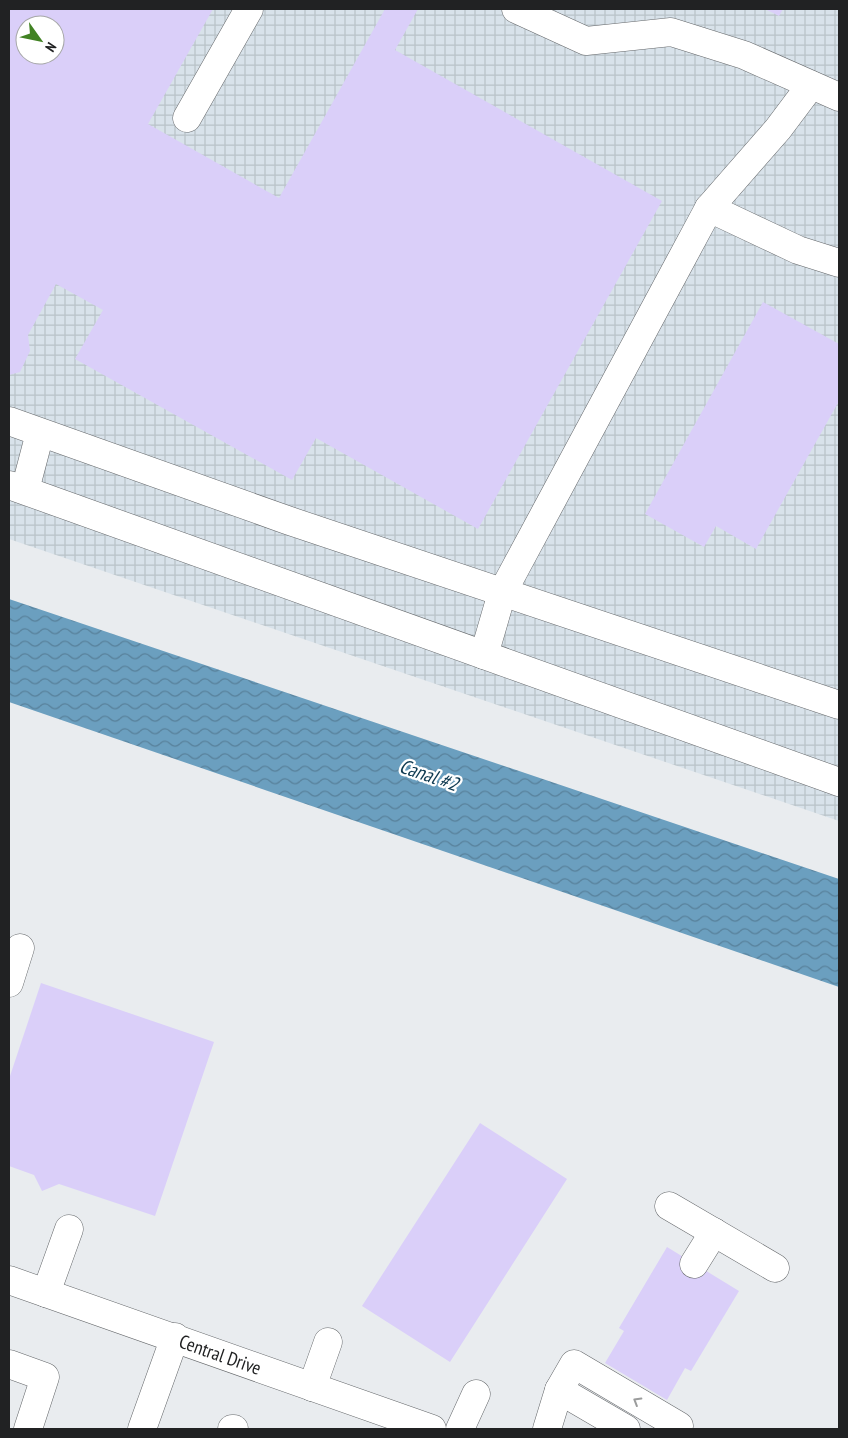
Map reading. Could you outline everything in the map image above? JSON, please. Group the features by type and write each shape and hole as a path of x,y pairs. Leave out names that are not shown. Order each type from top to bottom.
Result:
{"street":[{"path":"187,118 249,9"},
{"path":"516,9 586,42 671,32 744,55 839,97"},
{"path":"484,655 502,593 709,208 778,129 811,85"},
{"path":"709,208 798,250 839,263"},
{"path":"9,421 287,520 839,705"},
{"path":"40,433 17,488 839,782"},
{"path":"9,983 20,948"},
{"path":"670,1206 775,1268"},
{"path":"46,1293 69,1229"},
{"path":"694,1264 714,1232"},
{"name":"Central Drive","path":"9,1280 312,1387 361,1418 432,1429"},
{"path":"142,1429 175,1338"},
{"path":"312,1387 328,1342"},
{"path":"9,1364 45,1378 28,1429"},
{"path":"546,1429 559,1390 574,1364 679,1426 677,1429"},
{"path":"559,1390 626,1429"},
{"path":"460,1429 476,1394"}],"shaded area":[{"path":"9,9 839,9 839,821 9,539"}],"water":[{"name":"Canal #2","path":"9,599 839,879 839,987 9,702"}],"building":[{"path":"9,9 213,9 148,124 279,198 385,9 418,9 395,50 662,201 478,529 316,438 292,480 75,359 103,310 56,284 28,335 30,351 20,372 9,375"},
{"path":"765,9 783,9 779,16"},
{"path":"763,302 839,344 839,401 756,549 716,526 704,547 645,514"},
{"path":"41,983 214,1042 155,1216 59,1184 42,1191 34,1175 9,1166 9,1079"},
{"path":"480,1123 567,1179 450,1362 362,1306"},
{"path":"667,1247 739,1291 691,1371 685,1368 667,1400 605,1363 624,1331 619,1328"}]}
